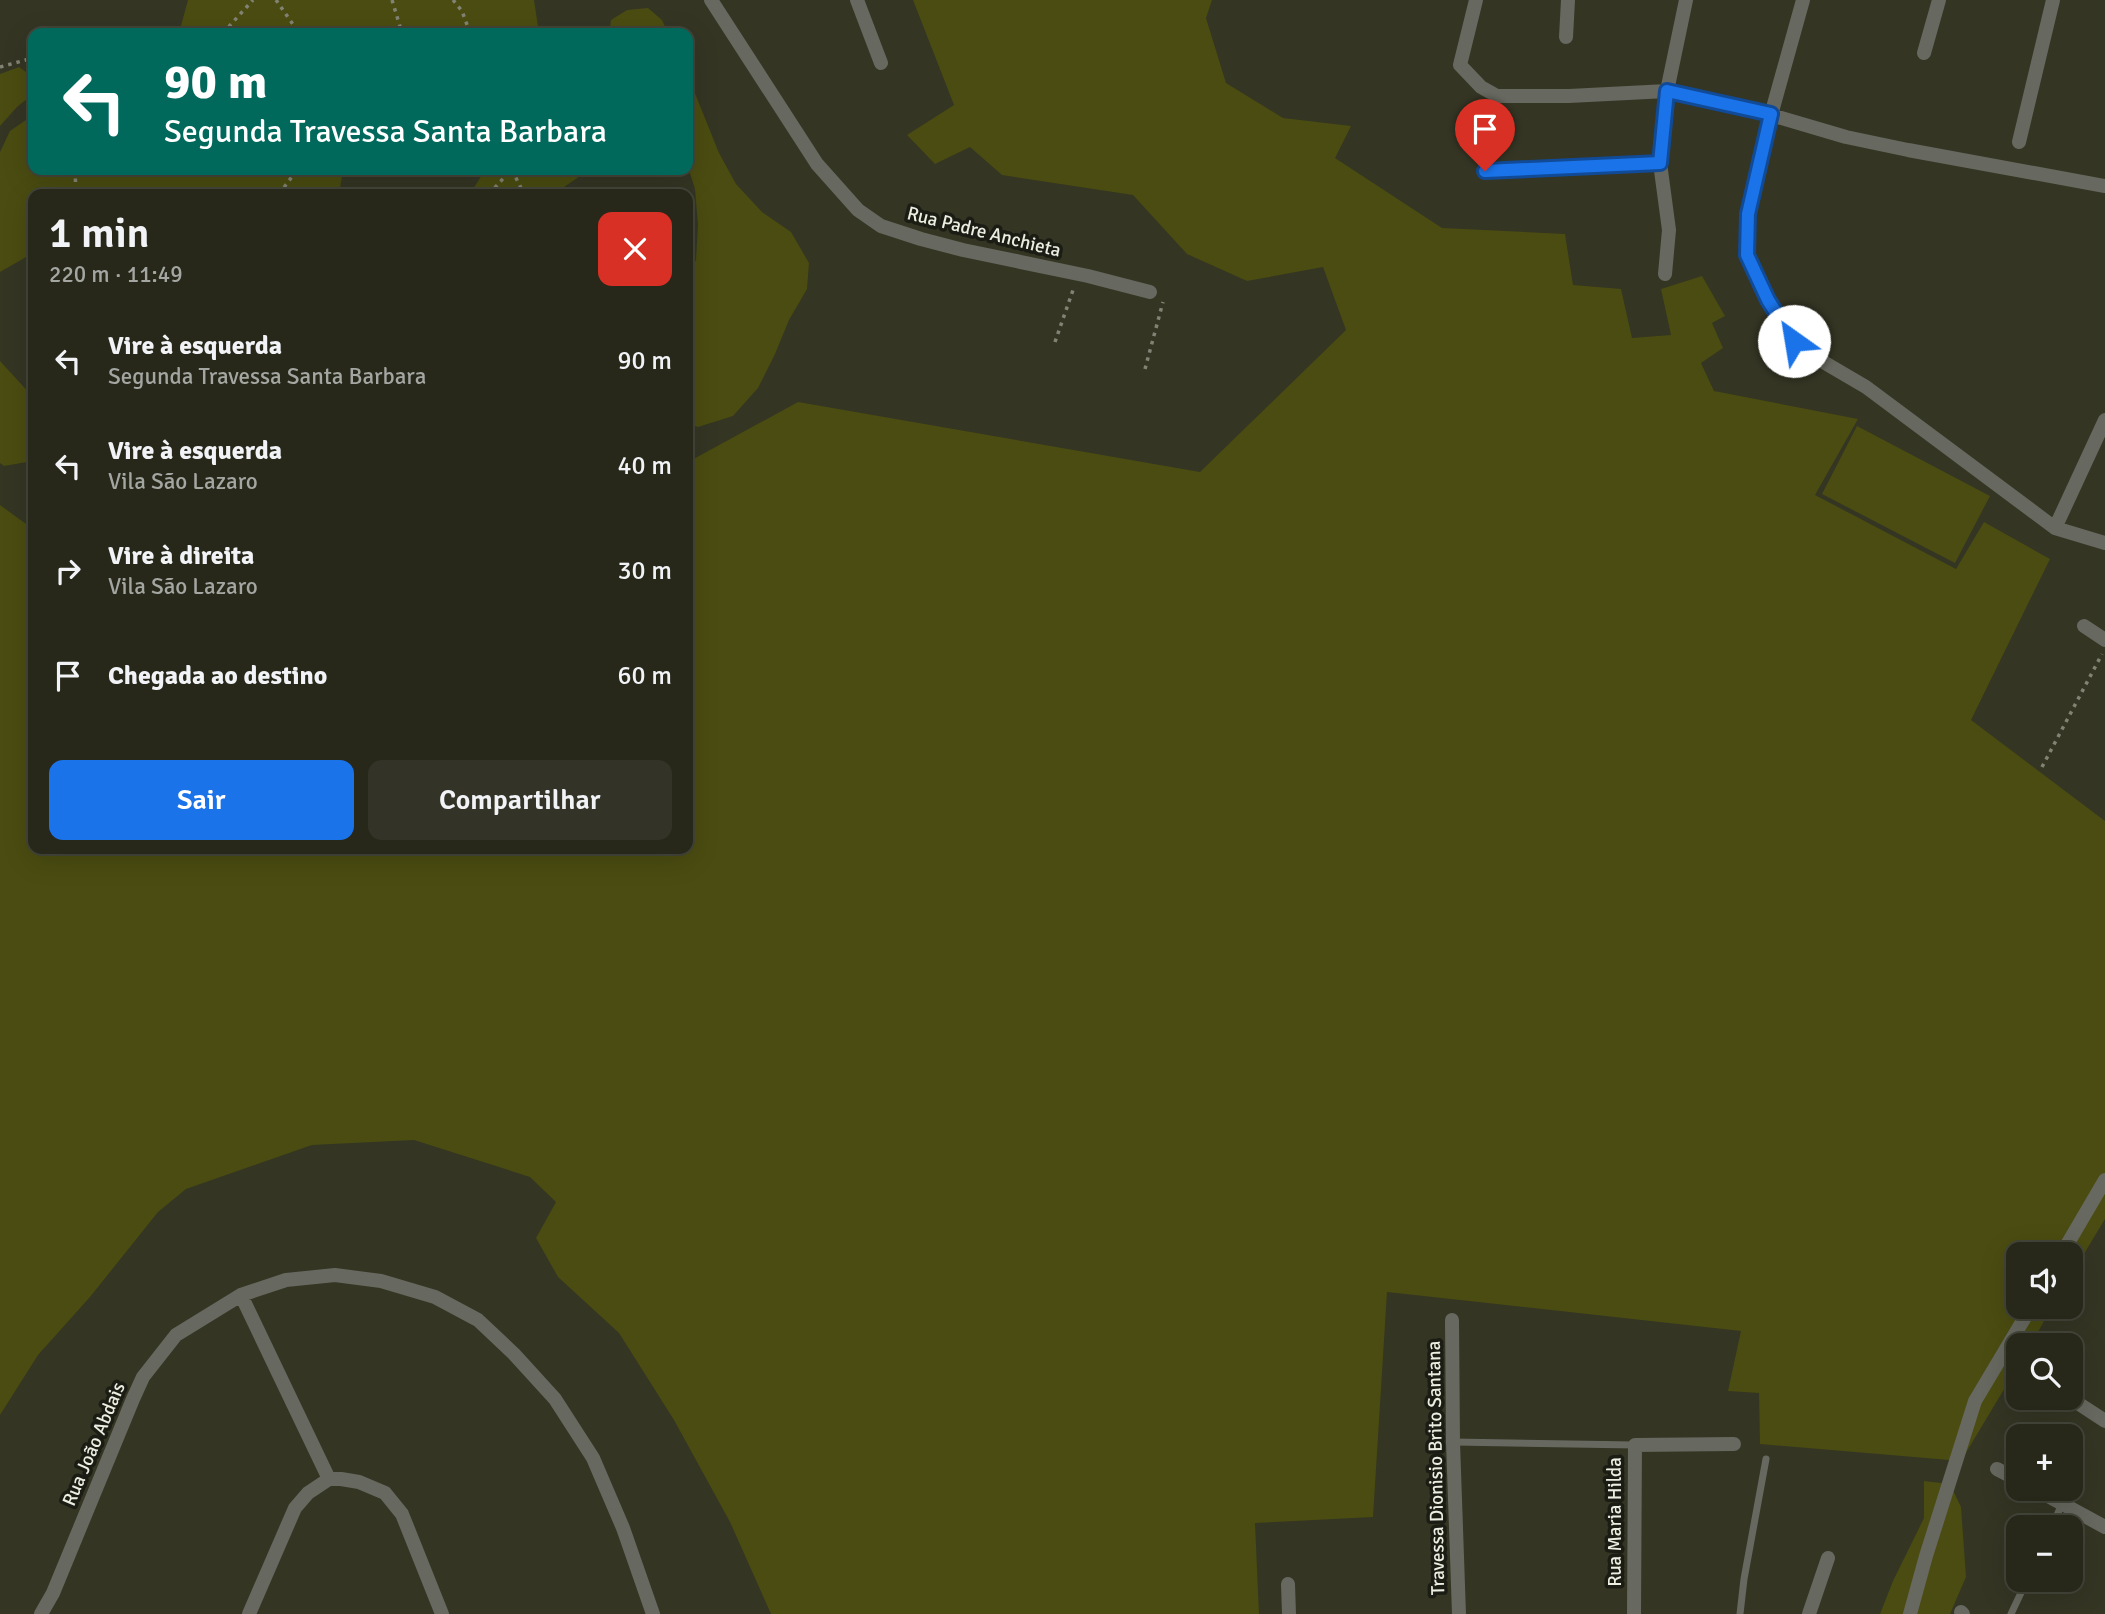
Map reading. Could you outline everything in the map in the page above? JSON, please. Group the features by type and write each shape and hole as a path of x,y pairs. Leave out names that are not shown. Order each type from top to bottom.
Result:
{"street":[{"name":"Rua Padre Anchieta","path":"711,0 817,164 858,210 881,226 921,239 1150,292"},
{"path":"857,0 881,63"},
{"path":"1476,0 1460,65 1481,87 1497,96 1569,96 1667,91 1771,114 1846,136 1908,150 2105,186"},
{"path":"1566,37 1568,0"},
{"path":"1665,274 1669,230 1660,163 1667,91 1686,0"},
{"path":"1803,0 1771,114 1748,214 1747,255 1768,300 1794,341 1808,353 1866,387 2055,528 2105,543"},
{"path":"1924,53 1939,0"},
{"path":"2019,142 2053,0"},
{"path":"1485,171 1660,163"},
{"path":"2055,528 2105,420"},
{"path":"2084,626 2105,640"},
{"path":"2069,1242 2105,1180"},
{"name":"Rua João Abdais","path":"41,1614 53,1593 143,1377 176,1335 241,1295 286,1280 335,1275 381,1281 435,1297 478,1320 514,1353 555,1399 593,1458 653,1614"},
{"path":"241,1295 330,1479"},
{"path":"1910,1614 1975,1401 2024,1319"},
{"name":"Travessa Dionisio Brito Santana","path":"1452,1320 1459,1614"},
{"path":"2083,1407 2105,1421"},
{"name":"Rua Maria Hilda","path":"1634,1614 1635,1445 1734,1444"},
{"path":"1997,1469 2006,1474"},
{"path":"249,1614 295,1508 308,1493 330,1479 359,1482 385,1493 402,1514 442,1614"},
{"path":"2057,1501 2105,1527"},
{"path":"1809,1614 1828,1558"},
{"path":"1289,1584 1289,1614"}],"lane":[{"path":"1453,1442 1635,1445"},
{"path":"1740,1614 1766,1459"},
{"path":"2057,1515 2062,1504"},
{"path":"2011,1614 2021,1592"}],"path":[{"path":"228,28 253,0"},
{"path":"276,0 296,28"},
{"path":"392,0 400,28"},
{"path":"453,0 462,11 468,28"},
{"path":"0,67 28,59"},
{"path":"282,189 293,175"},
{"path":"494,189 507,175"},
{"path":"1055,342 1078,275"},
{"path":"1146,369 1163,300 1161,295 1150,292"},
{"path":"2042,766 2105,649"}],"shaded area":[{"path":"188,0 534,0 538,28 180,28"},
{"path":"913,0 1212,0 1206,18 1226,83 1283,118 1351,126 1335,158 1442,228 1565,234 1573,285 1621,289 1632,338 1671,335 1661,289 1702,276 1725,316 1712,323 1723,348 1701,363 1714,391 1858,419 1815,495 1956,569 1984,522 2050,559 1971,720 2105,821 2105,1219 2083,1255 2083,1242 2006,1242 2006,1319 2045,1319 2037,1333 2006,1333 2006,1386 1961,1461 1760,1444 1759,1393 1728,1391 1741,1331 1387,1292 1373,1517 1255,1523 1259,1614 771,1614 730,1522 674,1420 619,1333 558,1277 536,1238 556,1202 530,1177 414,1140 312,1145 186,1189 158,1212 90,1297 38,1355 0,1415 0,505 28,525 28,854 693,854 693,459 798,402 1200,472 1346,330 1323,267 1247,281 1187,254 1133,195 1002,175 970,147 935,164 907,135 954,105"},
{"path":"648,8 662,20 666,28 610,28 611,20 627,10"},
{"path":"19,67 28,73 28,98 0,126 0,74"},
{"path":"693,88 719,153 736,184 762,212 791,232 809,263 807,289 789,320 758,388 733,416 698,427 693,426 693,266 696,260 698,225 695,189 691,175 693,175"},
{"path":"28,118 28,175 342,175 340,189 28,189 28,256 0,272 0,152 10,131"},
{"path":"482,175 582,175 564,187 555,189 473,189"},
{"path":"0,361 28,392 28,462 4,466 0,463"},
{"path":"1857,426 1990,496 1955,563 1822,494"},
{"path":"1924,1481 1950,1484 1961,1507 1966,1577 1950,1614 1880,1614 1924,1518"}],"route":[{"path":"1485,171 1660,163 1667,91 1771,114 1748,214 1747,255 1768,300 1794,341"}]}
